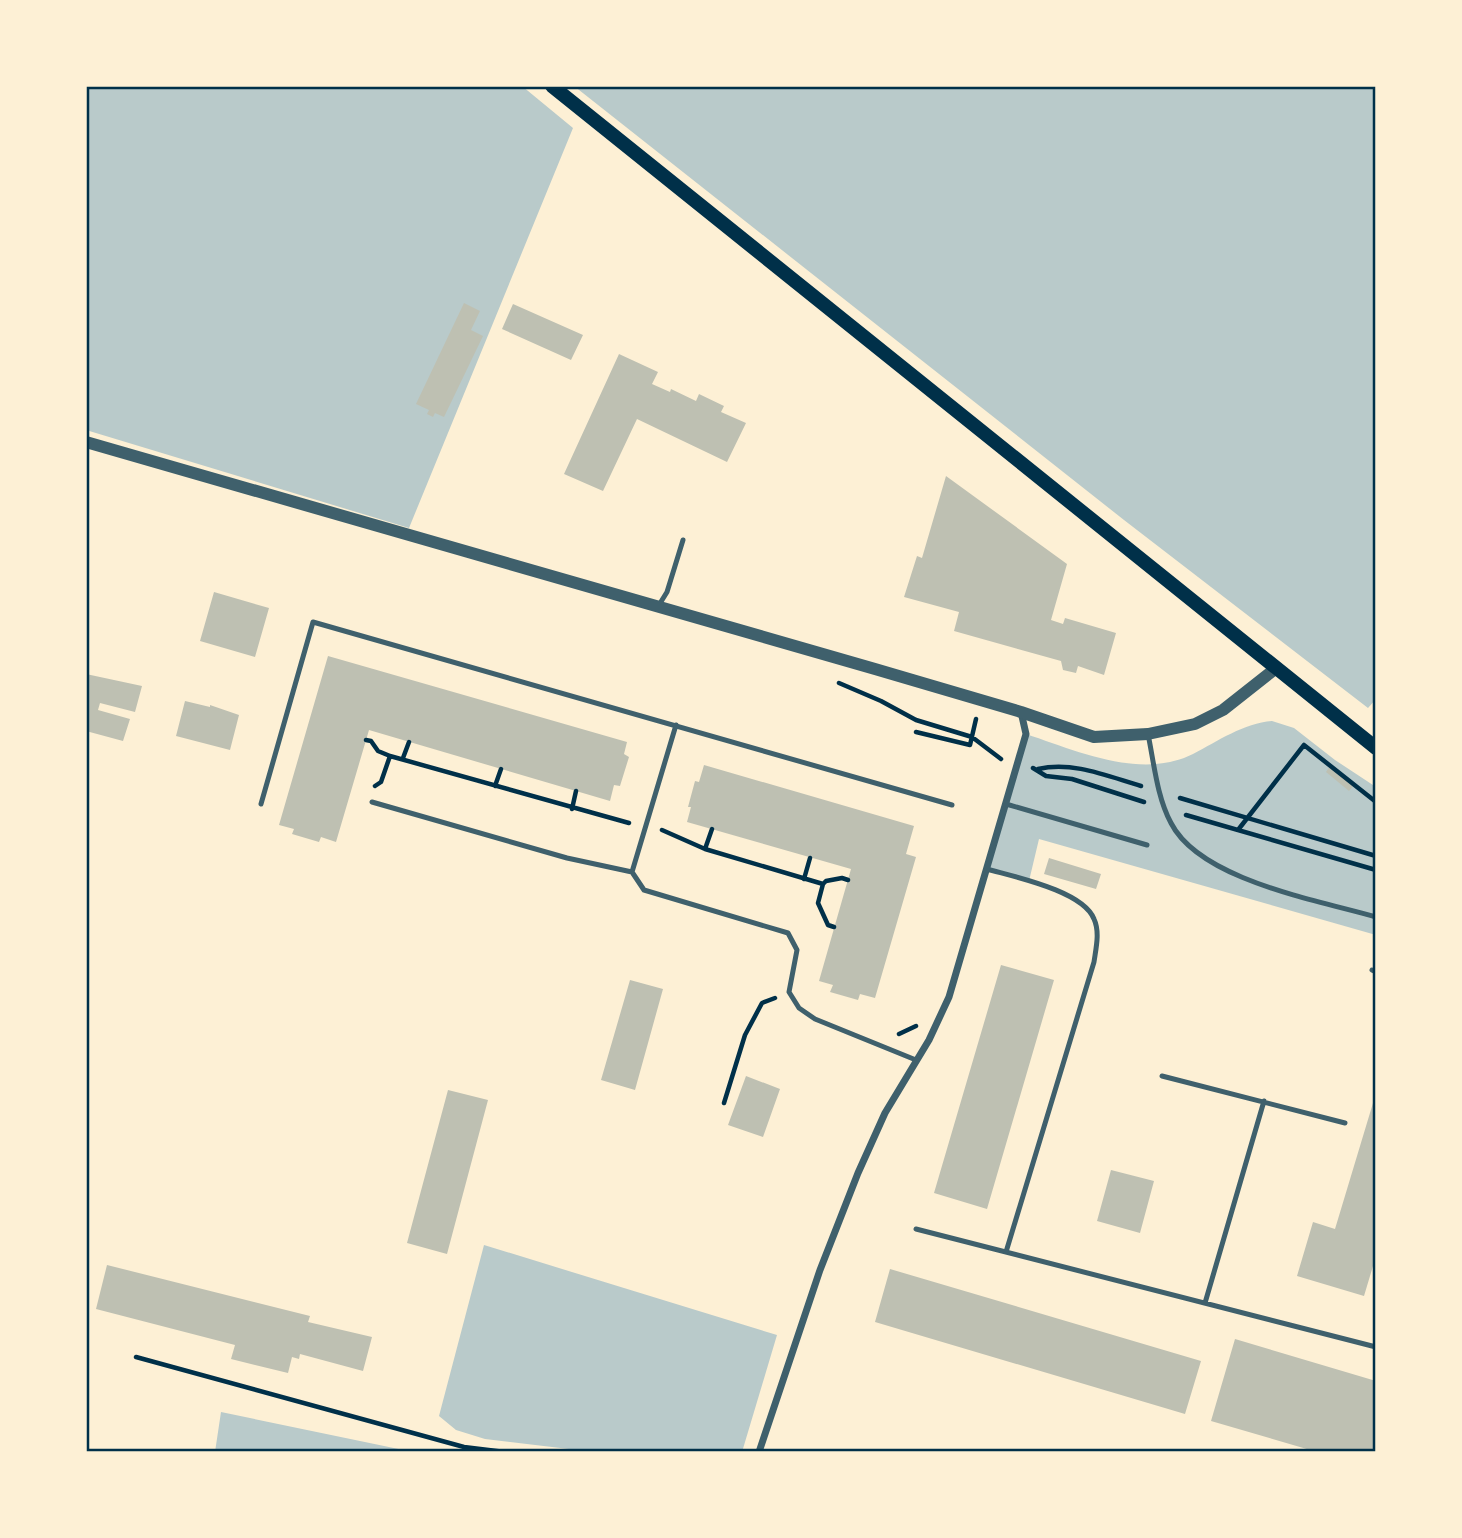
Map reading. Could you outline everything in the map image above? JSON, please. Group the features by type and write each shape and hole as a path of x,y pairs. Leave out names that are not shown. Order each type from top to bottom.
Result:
{"main road":[{"path":"552,86 1376,748"}],"street":[{"path":"86,442 1021,712 1094,737 1148,734 1195,724 1223,710 1275,669"},
{"path":"759,1452 820,1270 858,1173 886,1113 937,1026 949,998 1026,734 1021,712"}],"lane":[{"path":"658,608 667,592 683,540"},
{"path":"261,804 313,622 952,805"},
{"path":"632,872 676,725"},
{"path":"1148,734 1160,791 1170,821 1189,847 1226,872 1376,917"},
{"path":"372,802 567,858 632,872 644,890 788,933 797,950 789,992 799,1008 815,1019 916,1060"},
{"path":"1006,804 1147,845"},
{"path":"988,869 1079,900 1094,919 1097,935 1094,962 1006,1252"},
{"path":"1161,1076 1345,1123"},
{"path":"1205,1303 1264,1101"},
{"path":"916,1229 1376,1348"}],"path":[{"path":"916,720 972,737 1000,759"},
{"path":"916,732 970,746 972,737"},
{"path":"366,740 371,741 378,751 390,756 572,809 661,831 705,849 823,884"},
{"path":"403,758 409,741"},
{"path":"1238,830 1304,745 1376,802"},
{"path":"367,790 381,782 390,756"},
{"path":"1376,856 1076,767 1052,765 1037,769 1046,776 1072,779 1376,870"},
{"path":"495,786 500,769"},
{"path":"572,809 576,791"},
{"path":"661,831 665,820"},
{"path":"705,849 712,829"},
{"path":"804,879 810,858"},
{"path":"834,927 828,925 818,903 823,884 842,878 848,880"},
{"path":"724,1103 745,1035 762,1003 789,992"},
{"path":"887,1030 899,1034 917,1025 924,1016"},
{"path":"136,1357 464,1447 505,1452"}],"shaded area":[{"path":"86,86 522,86 573,128 409,528 86,430"},
{"path":"574,86 1376,86 1376,699 1368,708 1124,520"},
{"path":"1272,721 1294,728 1376,787 1376,935 1039,839 1029,881 987,869 1026,734 1109,760 1152,764 1193,754 1241,729"},
{"path":"484,1245 777,1335 742,1452 594,1452 485,1439 456,1430 439,1416"},
{"path":"221,1412 413,1452 215,1452"}],"building":[{"path":"464,303 480,311 471,330 483,336 444,417 435,413 433,417 427,414 429,410 416,404"},
{"path":"513,304 583,335 571,360 502,329"},
{"path":"619,354 658,372 652,384 670,392 671,389 696,401 699,394 724,406 721,412 746,423 727,462 637,419 603,491 564,474"},
{"path":"946,476 1067,564 1051,620 1063,624 1065,618 1116,633 1104,675 1078,666 1076,673 1063,670 1061,661 954,631 959,612 904,597 917,556 922,558"},
{"path":"214,592 269,608 255,657 200,641"},
{"path":"328,656 627,742 624,754 629,757 620,786 614,785 610,801 369,730 336,842 321,837 319,842 292,834 294,829 279,825"},
{"path":"86,674 142,686 135,712 100,703 98,710 130,719 123,741 86,731"},
{"path":"185,701 210,705 239,715 230,750 176,736"},
{"path":"704,765 914,826 906,854 916,857 875,998 860,994 858,1000 830,992 833,985 819,981 851,869 687,822 695,781 699,782"},
{"path":"1330,766 1354,785 1349,791 1326,772"},
{"path":"1049,858 1101,874 1096,889 1044,874"},
{"path":"1001,965 1054,980 987,1209 934,1193"},
{"path":"630,980 663,989 635,1090 601,1080"},
{"path":"746,1076 780,1089 763,1137 728,1125"},
{"path":"448,1090 488,1100 447,1254 407,1243"},
{"path":"1376,1093 1376,1256 1364,1296 1297,1276 1313,1222 1335,1229"},
{"path":"1111,1170 1154,1181 1140,1233 1097,1221"},
{"path":"107,1265 310,1316 308,1322 372,1337 363,1371 300,1354 299,1359 292,1357 288,1373 231,1359 235,1345 96,1309"},
{"path":"890,1269 1201,1361 1185,1414 875,1322"},
{"path":"1235,1339 1376,1381 1376,1452 1317,1452 1211,1421"}]}
